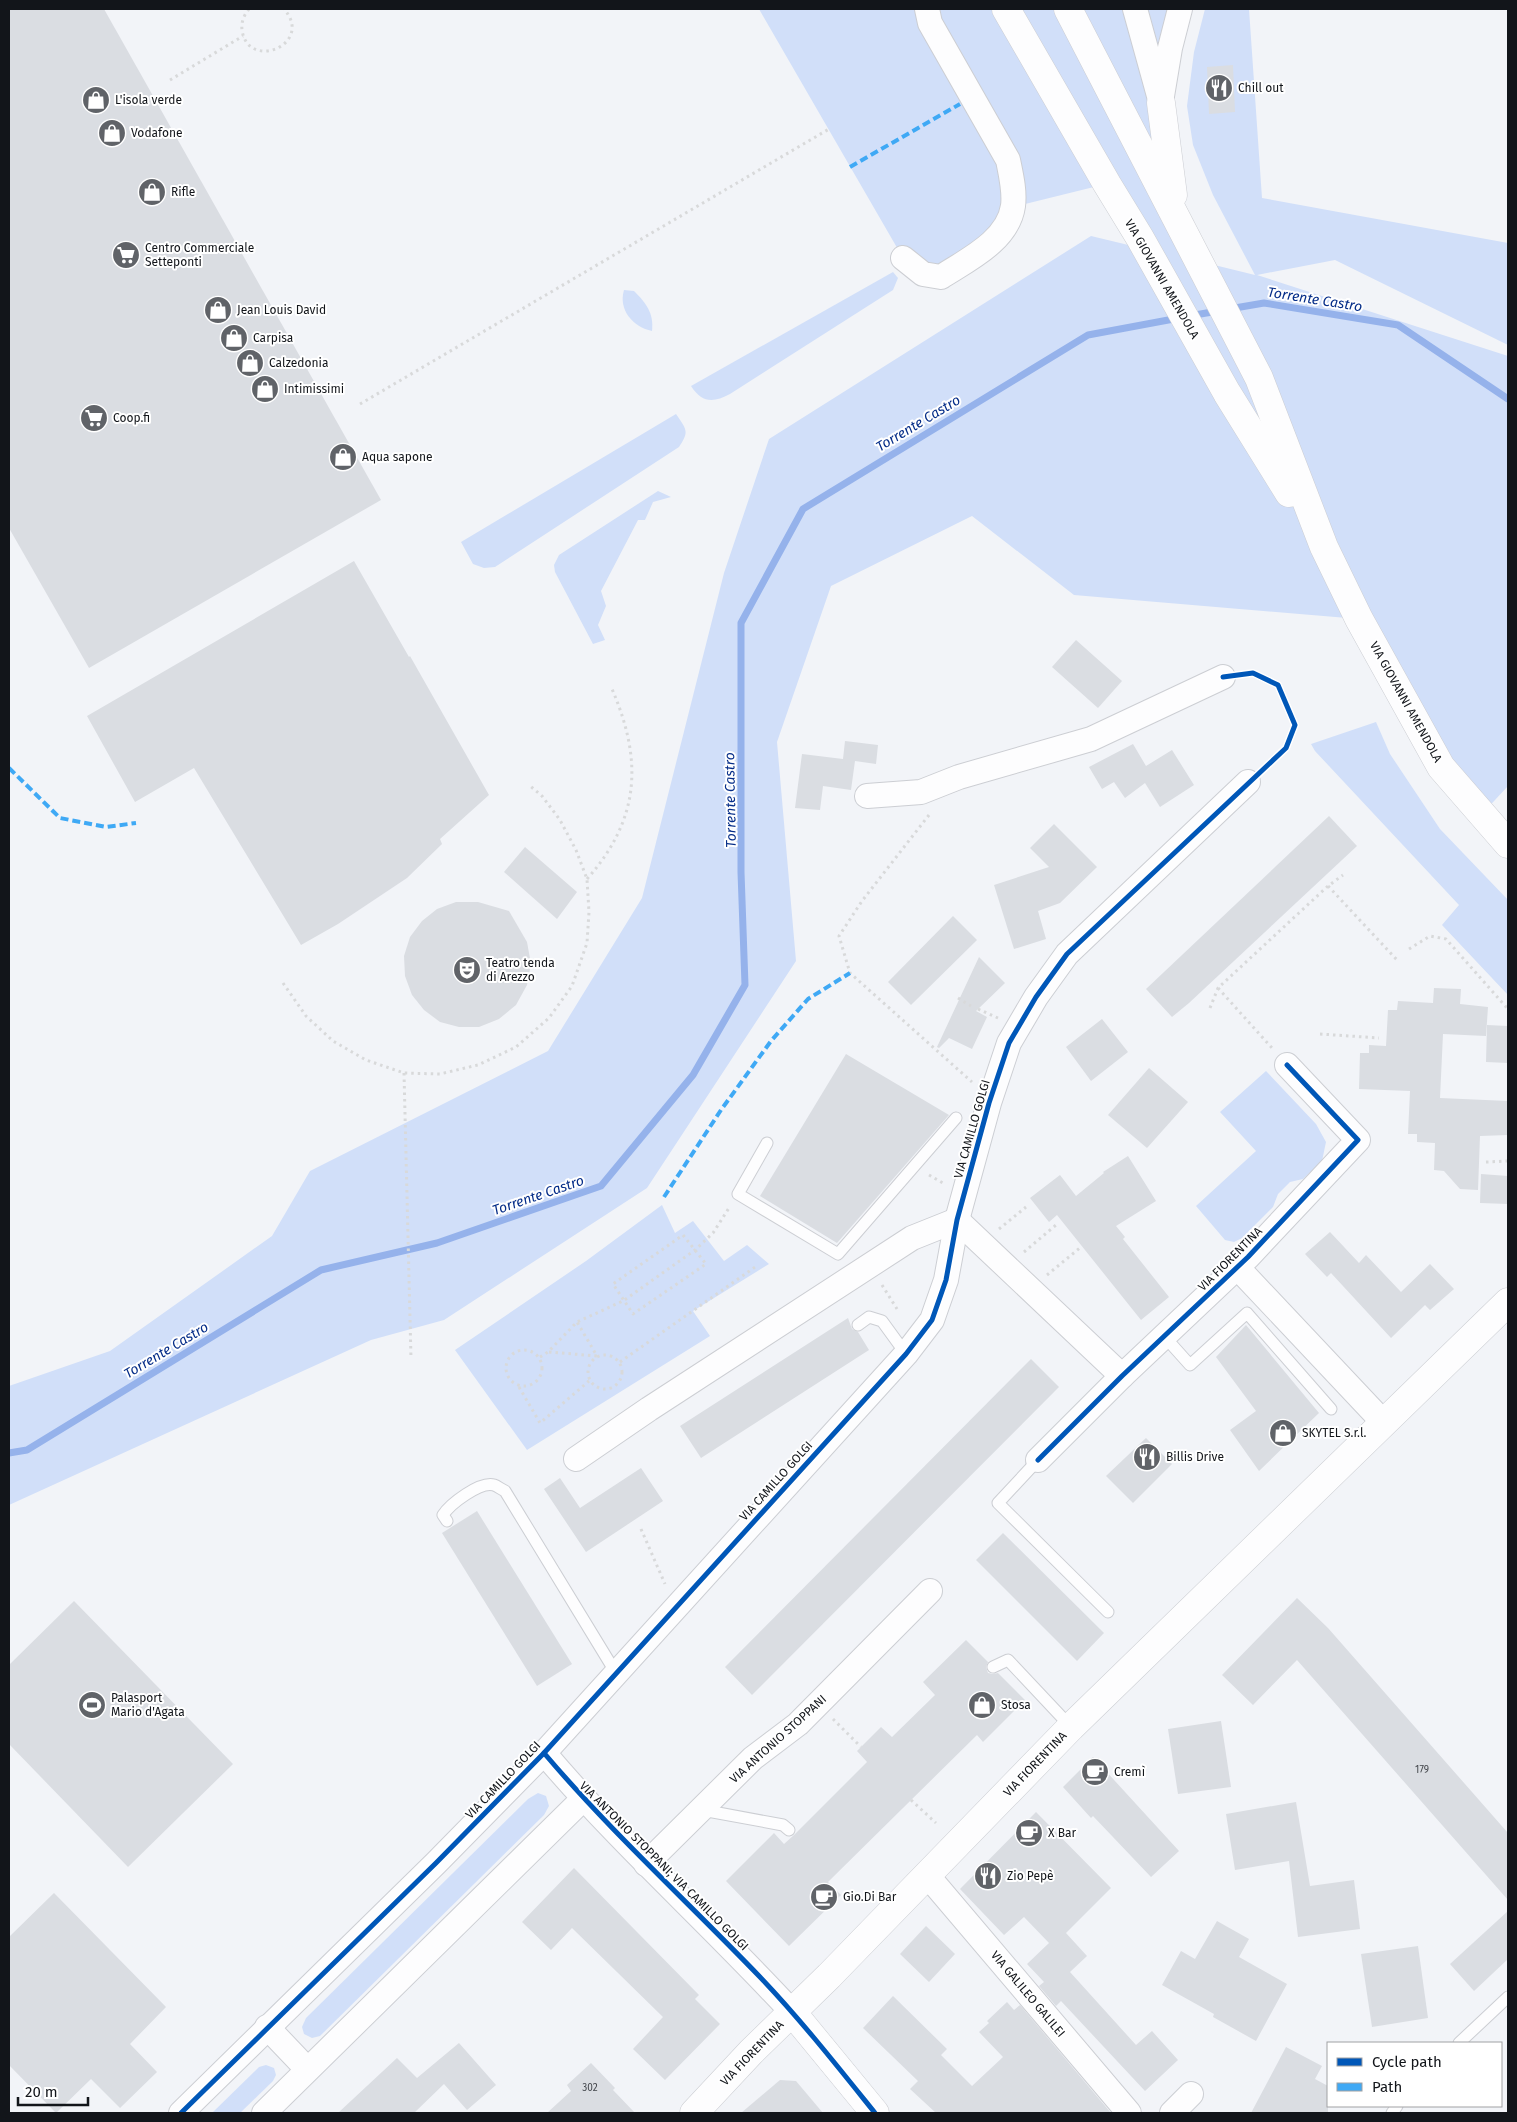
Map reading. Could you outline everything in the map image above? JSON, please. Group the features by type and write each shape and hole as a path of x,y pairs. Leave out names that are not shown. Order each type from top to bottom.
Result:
{"main road":[{"name":"VIA GIOVANNI AMENDOLA","path":"1006,9 1140,238 1227,393 1324,547"},
{"name":"VIA GIOVANNI AMENDOLA","path":"1068,9 1258,378 1324,547 1359,619 1441,767 1508,844"},
{"path":"1161,103 1176,219"},
{"name":"VIA FIORENTINA","path":"694,2113 1072,1727 1508,1302"},
{"path":"792,2012 875,2113"}],"street":[{"path":"903,258 923,274 941,277 986,248 1004,229 1013,207 1012,183 1008,160 930,23 927,9"},
{"path":"1135,9 1161,103"},
{"path":"1161,103 1170,48 1180,9"},
{"path":"867,796 921,792 959,777 1091,739 1223,677"},
{"name":"VIA CAMILLO GOLGI","path":"181,2113 436,1863 544,1753 906,1354 932,1320 946,1280 957,1220 989,1103 1009,1043 1036,997 1068,954 1248,782"},
{"name":"VIA FIORENTINA","path":"1038,1460 1122,1376 1237,1267 1358,1140 1287,1065"},
{"path":"576,1459 912,1238 957,1220 1122,1376"},
{"name":"VIA FIORENTINA","path":"1237,1267 1384,1423"},
{"name":"VIA ANTONIO STOPPANI","path":"646,1864 754,1758 798,1724 930,1591"},
{"name":"VIA ANTONIO STOPPANI; VIA CAMILLO GOLGI","path":"544,1753 583,1799 760,1977 792,2012"},
{"path":"264,2113 583,1799"},
{"name":"VIA GALILEO GALILEI","path":"927,1875 1129,2113"},
{"path":"268,2027 307,2070"},
{"path":"1172,2113 1191,2094"}],"lane":[{"path":"768,1143 738,1194 838,1254 956,1118"},
{"path":"1164,1336 1190,1365 1247,1313 1331,1409"},
{"path":"1262,1331 1282,1314"},
{"path":"858,1325 869,1317 882,1321 906,1354"},
{"path":"1038,1460 998,1503 1108,1612"},
{"path":"448,1521 443,1515 448,1506 480,1486 493,1484 505,1491 616,1673"},
{"path":"993,1668 1008,1660 1072,1727"},
{"path":"702,1810 783,1825 789,1830"},
{"path":"1460,2042 1508,1998"}],"path":[{"path":"249,9 242,20 243,36 248,43 262,51 278,49 285,44 292,29 291,21 284,9"},
{"path":"170,80 243,36"},
{"path":"360,404 829,130"},
{"path":"587,879 605,859 621,828 632,790 631,754 624,716 612,689"},
{"path":"283,983 306,1016 333,1041 366,1060 404,1073 440,1074 478,1065 516,1047 549,1018 572,986 587,943 589,912 587,879 576,850 560,820 542,796 529,785"},
{"path":"934,808 862,901 839,936 850,973 976,1086"},
{"path":"1210,1008 1218,988 1328,886 1343,875"},
{"path":"1328,886 1397,960"},
{"path":"1409,950 1430,936 1446,939 1507,1008"},
{"path":"1218,988 1287,1065"},
{"path":"958,998 971,1006"},
{"path":"978,1009 1003,1020"},
{"path":"1320,1034 1379,1038"},
{"path":"404,1073 411,1359"},
{"path":"1486,1162 1508,1161"},
{"path":"540,1357 548,1352 578,1322 623,1301 695,1250 713,1233 738,1194"},
{"path":"998,1230 1026,1207"},
{"path":"1022,1254 1056,1225"},
{"path":"683,1236 706,1264 633,1314 623,1301 613,1284 683,1236"},
{"path":"1045,1277 1081,1247"},
{"path":"620,1362 758,1264"},
{"path":"578,1322 597,1356"},
{"path":"519,1386 534,1384 542,1372 540,1357 528,1349 515,1351 505,1363 508,1379 519,1386 540,1423 589,1382"},
{"path":"548,1352 597,1356 609,1354 620,1362 623,1375 614,1388 600,1390 589,1382"},
{"path":"589,1382 588,1366 597,1356"},
{"path":"641,1528 668,1590"},
{"path":"818,1704 861,1747"},
{"path":"911,1800 936,1823"}],"shaded area":[{"path":"759,9 1180,9 1166,152 1198,261 1255,275 1213,195 1193,145 1187,106 1194,52 1205,9 1249,9 1262,198 1508,243 1508,345 1335,260 1257,275 1508,356 1508,786 1482,814 1359,619 1074,595 972,516 831,586 777,742 796,961 647,1188 444,1320 371,1340 9,1505 9,1386 110,1351 272,1236 310,1171 548,1051 642,898 724,573 769,439 1091,236 1145,249 1106,184 1013,207 941,277 903,258"},
{"path":"893,272 898,278 893,290 730,394 718,399 708,400 699,396 691,386"},
{"path":"624,290 634,291 645,304 652,319 652,331 633,322 625,311 623,304"},
{"path":"676,414 686,433 679,447 495,567 484,568 473,564 461,542"},
{"path":"658,491 671,497 653,502 645,520 638,520 601,591 606,606 598,625 605,640 593,644 555,572 554,565 559,555"},
{"path":"1376,722 1390,754 1440,829 1508,900 1508,995 1442,925 1459,905 1315,751 1311,744"},
{"path":"1266,1071 1316,1124 1326,1142 1322,1161 1303,1179 1290,1182 1278,1194 1273,1207 1242,1238 1234,1242 1225,1240 1196,1206 1256,1151 1220,1112"},
{"path":"662,1205 675,1233 693,1221 724,1261 747,1245 769,1264 693,1311 710,1336 527,1450 455,1350 586,1261"},
{"path":"538,1793 546,1796 549,1806 544,1815 320,2036 312,2038 304,2034 302,2027 306,2018 528,1799"},
{"path":"266,2065 274,2068 276,2075 273,2081 240,2113 212,2113 259,2067"}],"building":[{"name":"Centro Commerciale Setteponti","path":"9,9 104,9 381,500 89,668 9,528"},
{"path":"1233,65 1235,112 1209,114 1207,67"},
{"path":"354,561 489,795 440,839 442,844 407,878 338,924 301,945 194,768 135,802 87,716"},
{"path":"1076,640 1122,681 1098,708 1052,667"},
{"path":"845,741 878,745 876,764 855,761 851,790 823,786 820,810 795,808 802,754 843,759"},
{"path":"1133,744 1146,766 1172,750 1194,785 1160,807 1145,783 1125,798 1114,782 1102,789 1089,767"},
{"path":"1329,816 1357,846 1172,1017 1146,989"},
{"path":"1054,824 1097,867 1060,903 1038,911 1046,939 1014,949 994,885 1049,867 1030,848"},
{"path":"525,847 577,892 557,919 504,872"},
{"name":"Teatro tenda di Arezzo","path":"456,902 478,902 509,911 527,942 531,964 527,985 516,1005 499,1019 479,1027 459,1027 440,1022 424,1010 412,995 405,976 404,956 410,937 422,921 437,909"},
{"path":"953,916 977,940 911,1005 888,982"},
{"path":"979,957 1005,983 976,1011 987,1017 972,1049 949,1038 939,1048 937,1047"},
{"path":"1434,988 1461,989 1460,1004 1488,1007 1486,1036 1443,1034 1440,1098 1508,1101 1508,1135 1480,1136 1478,1190 1460,1189 1444,1171 1434,1170 1435,1143 1417,1142 1417,1134 1408,1134 1410,1091 1359,1089 1360,1053 1369,1053 1369,1045 1386,1046 1388,1010 1397,1010 1398,1001 1433,1003"},
{"path":"1102,1019 1128,1052 1091,1081 1066,1047"},
{"path":"1487,1025 1508,1026 1508,1063 1486,1062"},
{"path":"846,1054 949,1115 837,1243 760,1196"},
{"path":"1149,1068 1188,1102 1147,1148 1108,1115"},
{"path":"1128,1156 1156,1201 1116,1226 1125,1237 1123,1239 1169,1297 1141,1320 1057,1215 1049,1222 1030,1198 1060,1175 1076,1196 1103,1172"},
{"path":"1481,1174 1508,1176 1508,1204 1480,1203"},
{"path":"1330,1232 1359,1263 1366,1255 1401,1292 1430,1264 1454,1289 1430,1310 1425,1305 1391,1338 1331,1273 1327,1277 1305,1254"},
{"path":"848,1318 852,1329 858,1332 869,1350 701,1458 680,1426"},
{"path":"1246,1325 1319,1413 1259,1471 1230,1430 1256,1411 1216,1357"},
{"path":"1031,1359 1059,1387 752,1695 725,1667"},
{"path":"1146,1438 1172,1464 1133,1503 1106,1476"},
{"path":"641,1468 663,1501 586,1552 544,1489 560,1478 580,1508"},
{"path":"477,1511 572,1664 537,1686 442,1533"},
{"path":"1003,1533 1104,1633 1077,1661 976,1560"},
{"path":"1297,1598 1328,1628 1508,1833 1508,1900 1297,1660 1253,1705 1222,1675"},
{"name":"Palasport Mario d'Agata","path":"74,1601 233,1764 128,1867 9,1744 9,1665"},
{"path":"966,1640 988,1662 986,1667 988,1673 998,1673 1025,1700 983,1742 977,1735 828,1882 841,1895 789,1946 726,1881 774,1833 784,1844 794,1835 867,1762 857,1751 881,1727 892,1737 935,1695 923,1682"},
{"path":"1221,1721 1231,1787 1178,1794 1168,1729"},
{"path":"1093,1757 1179,1851 1151,1877 1093,1816 1091,1818 1063,1787"},
{"path":"1296,1802 1310,1886 1354,1880 1360,1929 1298,1937 1289,1861 1235,1870 1226,1814"},
{"path":"1036,1812 1111,1888 1066,1933 1087,1956 1070,1972 1136,2045 1152,2031 1178,2060 1145,2091 1061,2001 1056,2006 1039,1986 1044,1982 1027,1964 1049,1943 1024,1917 1004,1935 960,1889"},
{"path":"574,1868 699,1995 695,1999 720,2024 665,2080 633,2049 663,2017 572,1928 551,1950 522,1922"},
{"path":"54,1893 166,2007 130,2044 157,2072 120,2108 91,2079 56,2113 9,2065 9,1937"},
{"path":"1508,1911 1508,1959 1474,1991 1450,1964"},
{"path":"1217,1921 1249,1939 1239,1957 1287,1984 1256,2041 1213,2017 1214,2014 1162,1985 1181,1951 1195,1959"},
{"path":"926,1926 955,1954 929,1982 900,1954"},
{"path":"1418,1946 1428,2018 1372,2027 1361,1954"},
{"path":"893,1996 947,2049 941,2055 972,2086 1003,2057 979,2032 989,2023 987,2021 1007,2002 1014,2010 1020,2005 1111,2113 936,2113 910,2089 918,2081 863,2028"},
{"path":"459,2043 496,2085 467,2110 444,2084 414,2113 338,2113 397,2058 417,2078"},
{"path":"1286,2047 1322,2066 1315,2079 1327,2085 1328,2113 1251,2113"},
{"path":"591,2063 615,2088 613,2090 635,2113 547,2113 571,2091 567,2085"},
{"path":"780,2080 796,2081 823,2113 741,2113"}],"waterway":[{"name":"Torrente Castro","path":"1229,309 1264,303 1398,325 1508,399"},
{"name":"Torrente Castro","path":"1189,316 1218,311"},
{"name":"Torrente Castro","path":"9,1453 27,1450 321,1270 437,1243 601,1186 693,1075 745,985 741,872 741,623 803,509 1088,335 1179,318"}],"marked path":[{"path":"850,167 960,104"},
{"path":"9,768 60,818 106,827 136,823"},
{"path":"664,1197 721,1110 771,1041 808,999 850,973"}],"cycle path":[{"path":"181,2113 436,1863 544,1753 906,1354 932,1320 946,1280 957,1220 989,1103 1009,1043 1036,997 1067,954 1286,748 1295,725 1278,685 1253,673 1223,677"},
{"path":"1038,1460 1122,1376 1248,1257 1358,1140 1287,1065"},
{"path":"544,1753 596,1811 775,1993 875,2113"}],"place":[{"name":"Chill out","path":"1219,88"},
{"name":"L'isola verde","path":"96,100"},
{"name":"Vodafone","path":"112,133"},
{"name":"Rifle","path":"152,192"},
{"name":"Centro Commerciale Setteponti","path":"126,255"},
{"name":"Jean Louis David","path":"218,310"},
{"name":"Carpisa","path":"234,338"},
{"name":"Calzedonia","path":"250,363"},
{"name":"Intimissimi","path":"265,389"},
{"name":"Coop.fi","path":"94,418"},
{"name":"Aqua sapone","path":"343,457"},
{"name":"Teatro tenda di Arezzo","path":"467,970"},
{"name":"SKYTEL S.r.l.","path":"1283,1433"},
{"name":"Billis Drive","path":"1147,1457"},
{"name":"Palasport Mario d'Agata","path":"92,1705"},
{"name":"Stosa","path":"982,1705"},
{"name":"Cremì","path":"1095,1772"},
{"name":"X Bar","path":"1029,1833"},
{"name":"Zio Pepè","path":"988,1876"},
{"name":"Gio.Di Bar","path":"824,1897"}]}
